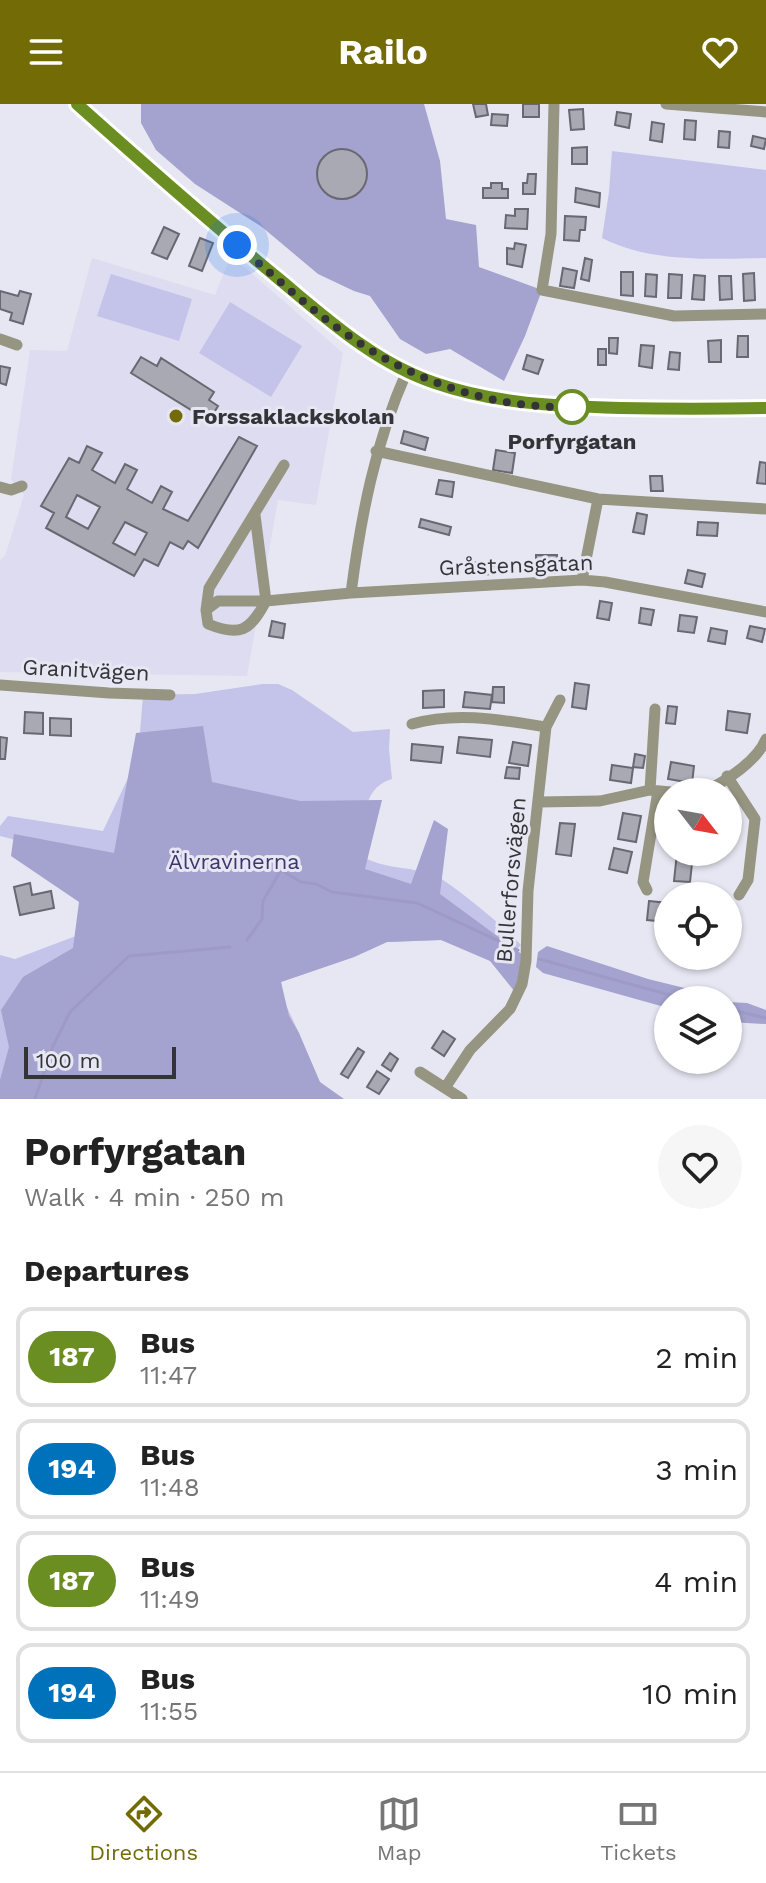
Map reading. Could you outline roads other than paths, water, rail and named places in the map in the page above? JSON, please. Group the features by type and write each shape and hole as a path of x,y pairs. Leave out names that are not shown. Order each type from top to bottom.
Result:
{"street":[{"path":"77,104 237,245 350,338 433,383 496,400 572,407 675,410 766,408"},
{"path":"554,104 551,234 542,290 674,316 766,314"},
{"path":"666,104 766,112"},
{"path":"0,339 17,345"},
{"path":"351,593 376,451 407,371"},
{"path":"376,451 598,499 766,509"},
{"path":"255,515 266,601 258,617 244,629 229,633 208,624 209,588 284,465"},
{"path":"0,487 11,490 22,486"},
{"path":"582,580 598,499"},
{"name":"Gråstensgatan","path":"206,610 218,601 266,601 582,580 766,612"},
{"name":"Granitvägen","path":"0,685 170,695"},
{"name":"Bullerforsvägen","path":"445,1088 470,1050 510,1009 522,984 526,961 528,891 546,727 560,700"},
{"path":"655,709 658,778"},
{"path":"412,724 434,718 481,717 546,727"},
{"path":"724,778 761,750 766,739"},
{"path":"727,776 755,819 748,880 742,890"},
{"path":"538,802 600,801 654,792"},
{"path":"647,890 643,882 654,819"},
{"path":"420,1072 462,1099"}],"waterway":[{"path":"247,940 262,919 263,901 281,870 301,882 316,884 332,892 417,903 518,950"},
{"path":"35,1099 53,1046 70,1012 129,956 230,947"},
{"path":"539,959 654,991"},
{"path":"742,1012 766,1018"}],"place":[{"name":"Porfyrgatan","path":"572,407"},
{"name":"Forssaklackskolan","path":"176,416"}],"park label":[{"name":"Älvravinerna","path":"234,861"}]}
